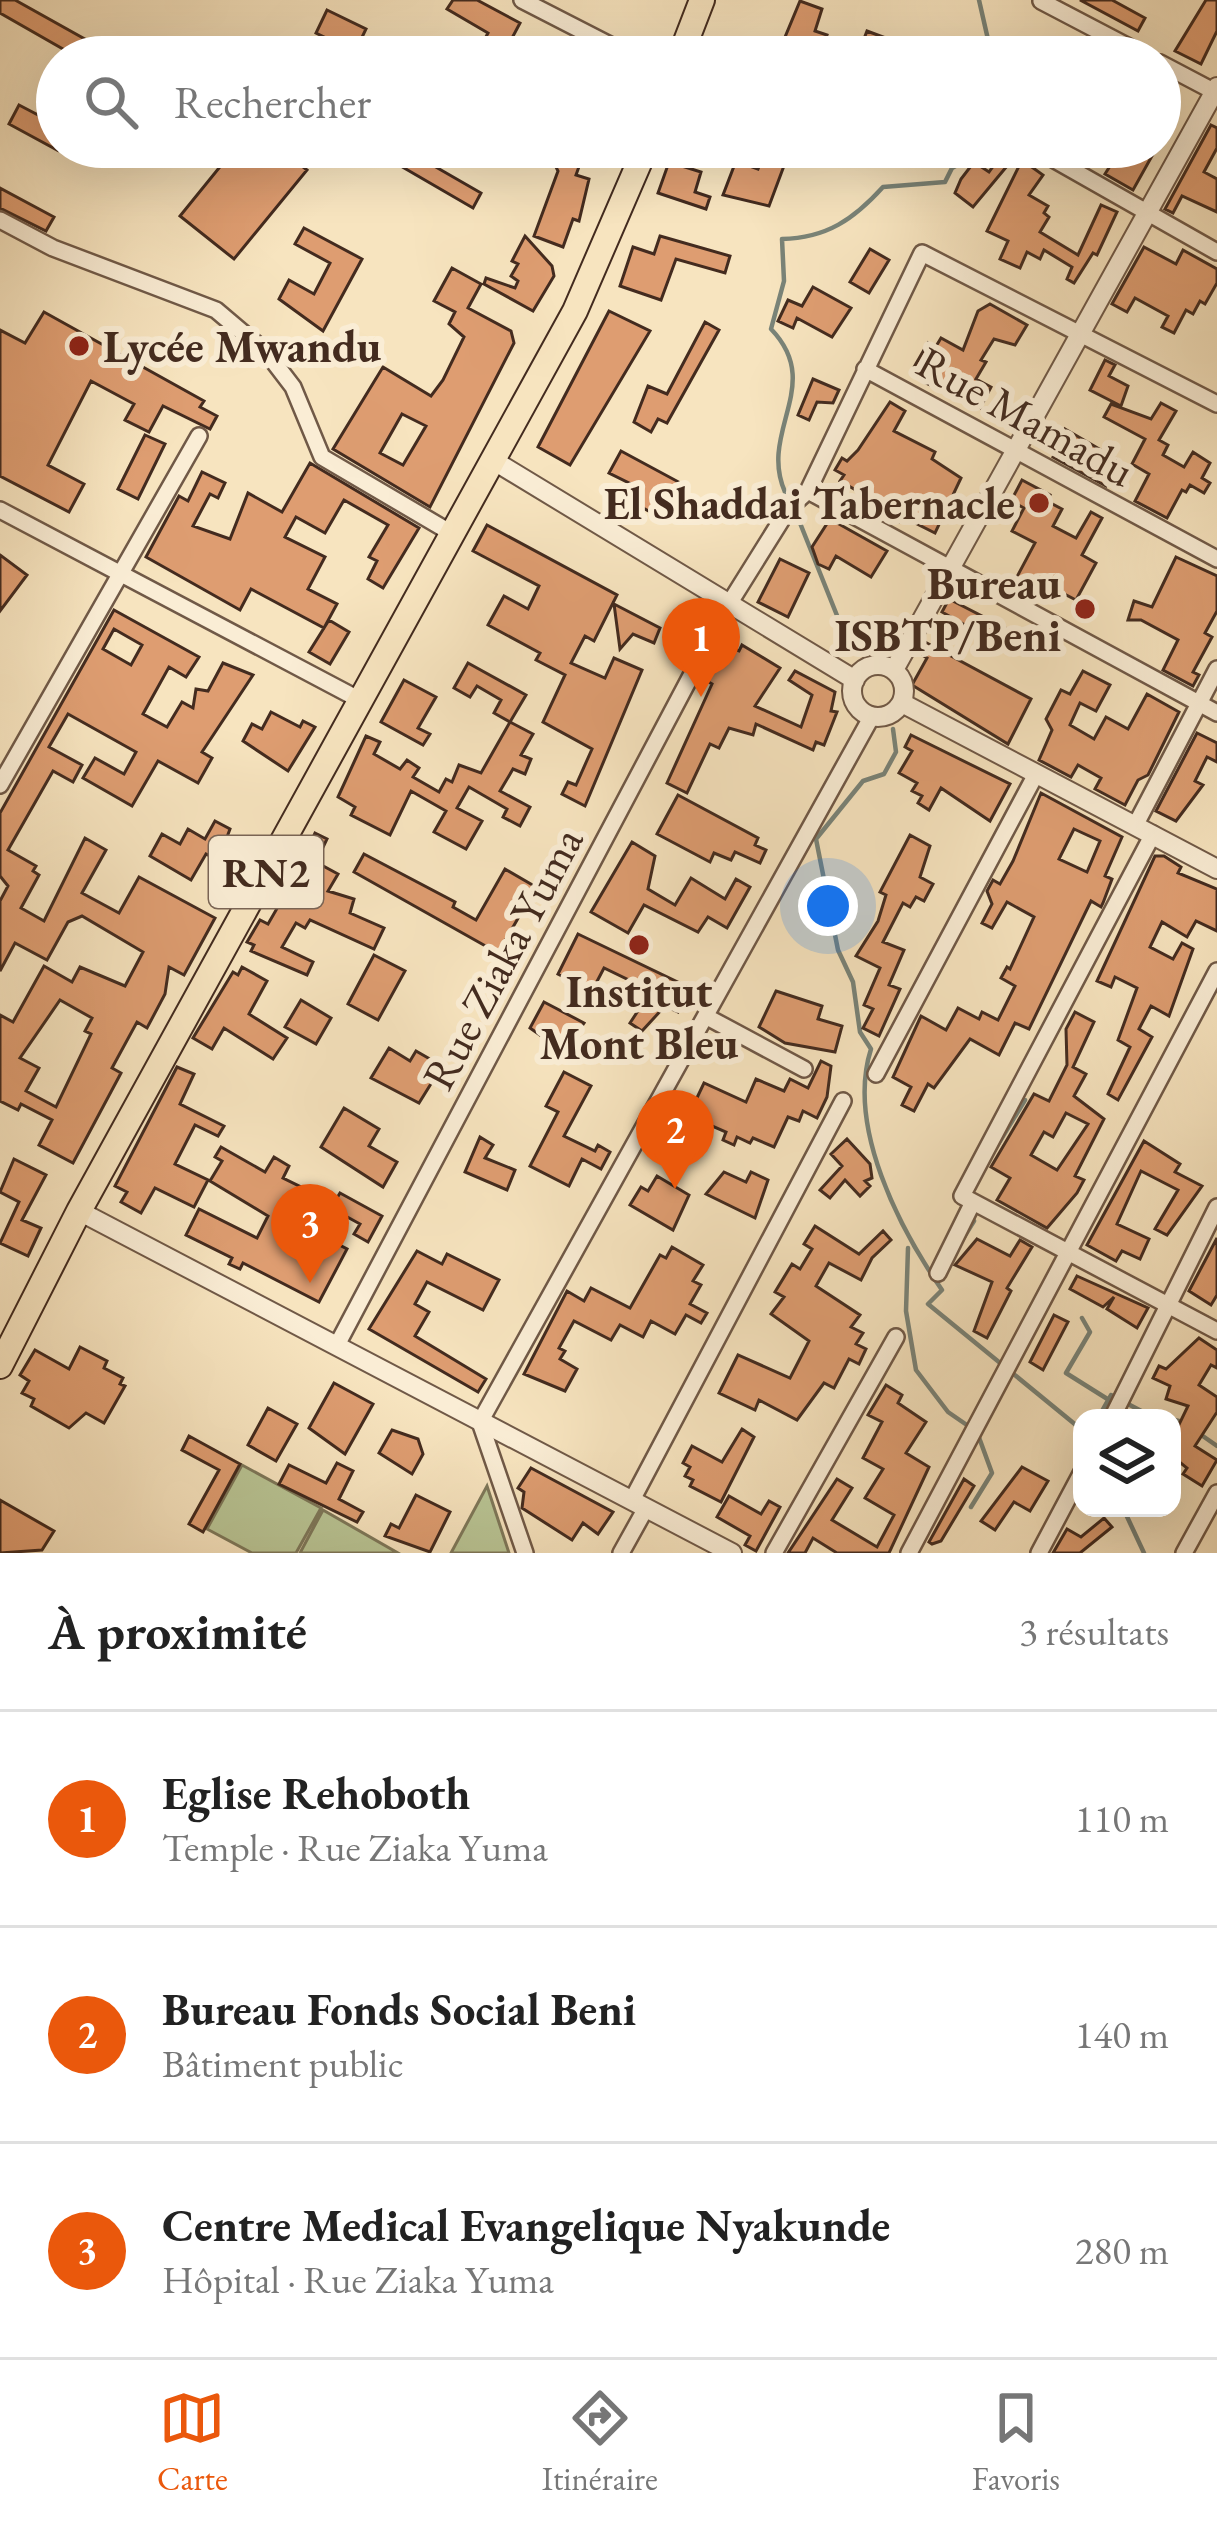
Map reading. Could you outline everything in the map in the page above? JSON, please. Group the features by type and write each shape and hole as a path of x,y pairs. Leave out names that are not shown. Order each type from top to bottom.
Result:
{"highway":[{"path":"688,36 702,0"},
{"name":"RN2","path":"2,1358 575,311 637,168"}],"street":[{"path":"522,0 592,36"},
{"path":"1041,1 1108,36"},
{"path":"1181,74 1216,91 1181,152"},
{"path":"1069,168 1217,252"},
{"path":"894,670 1172,168"},
{"path":"0,220 53,248 216,310 267,353 293,387 322,457 453,534"},
{"name":"Rue Ziaka Yuma","path":"338,1346 730,604 799,500 922,253 1079,330"},
{"path":"1079,330 1217,404"},
{"name":"Rue Mamadu","path":"865,369 1012,453 1217,559"},
{"path":"0,785 199,436"},
{"path":"491,459 855,680"},
{"path":"799,500 949,571 1217,713"},
{"path":"0,510 360,700"},
{"path":"872,666 894,670 904,685 902,703 889,715 872,716 854,702 855,680 872,666"},
{"path":"1217,669 1144,830 962,1196 1217,1331"},
{"path":"902,703 1217,869"},
{"path":"525,1553 480,1422 872,716"},
{"path":"876,1073 1035,776"},
{"path":"909,1553 1217,970"},
{"path":"707,1017 804,1069"},
{"path":"621,1553 639,1504 843,1101"},
{"path":"938,1273 972,1204"},
{"path":"1116,1409 1165,1303 1217,1207"},
{"path":"79,1211 732,1553"},
{"path":"775,1553 896,1337"},
{"path":"1039,1553 1073,1489"},
{"path":"1184,1553 1217,1493"}],"green space":[{"path":"242,1465 321,1508 296,1553 252,1553 207,1529"},
{"path":"487,1486 509,1553 451,1553"},
{"path":"323,1510 398,1553 300,1553"}],"building":[{"path":"0,0 15,0 79,36 40,36 0,13"},
{"path":"453,0 477,0 520,23 513,36 486,36 447,9"},
{"path":"1080,0 1112,0 1145,18 1138,31"},
{"path":"1206,0 1217,0 1217,31 1201,64 1181,54 1181,41"},
{"path":"800,1 822,9 815,31 827,36 785,36"},
{"path":"327,10 366,29 363,36 316,33"},
{"path":"19,105 36,114 36,139 9,124"},
{"path":"1211,125 1217,128 1217,148 1204,172 1217,179 1217,212 1182,196 1173,213 1165,209"},
{"path":"219,168 307,170 234,259 180,216"},
{"path":"404,168 438,168 481,193 473,208"},
{"path":"578,168 576,175 589,179 579,221 573,219 563,247 534,236 558,171"},
{"path":"667,168 688,168 701,172 695,192 710,197 706,209 658,193"},
{"path":"733,168 783,168 769,206 723,195"},
{"path":"969,168 989,172 1005,168 973,207 955,193"},
{"path":"1018,168 1033,168 1043,175 1029,195 1048,206 1044,213 1049,217 1040,232 1078,255 1101,205 1117,212 1097,255 1093,253 1074,283 1067,279 1072,267 1044,250 1040,259 1027,252 1020,268 1000,259 1008,241 987,231"},
{"path":"1109,168 1145,168 1133,190 1105,174"},
{"path":"0,188 54,217 46,231 0,208"},
{"path":"304,228 362,259 323,331 279,299 289,280 314,294 330,263 295,244"},
{"path":"525,236 552,266 554,276 533,311 484,284 486,278 515,288 518,281 511,276 518,264 512,261"},
{"path":"660,236 730,256 725,273 676,259 661,300 620,286 633,247 654,254"},
{"path":"1144,247 1176,264 1183,250 1217,269 1217,283 1205,304 1200,301 1193,314 1186,310 1174,333 1162,327 1168,316 1135,298 1127,312 1112,304"},
{"path":"870,249 889,260 869,293 850,282"},
{"path":"452,268 481,284 468,308 511,331 514,343 430,507 333,449 383,367 431,396 443,380 464,337 449,324 455,312 434,301","holes":["402,414 426,426 403,465 380,453"]},
{"path":"813,287 851,308 832,337 797,318 793,328 778,321 788,300 802,306"},
{"path":"990,304 1027,325 1015,345 994,339 981,360 986,362 976,379 991,387 980,408 926,383 929,378 913,369 928,343 935,348 941,338 963,350 978,311"},
{"path":"609,311 650,331 570,465 538,447"},
{"path":"44,312 204,401 200,407 217,416 210,429 163,406 149,432 125,420 134,404 91,381 48,465 84,484 69,512 0,476 0,330 25,343"},
{"path":"705,322 719,330 667,423 658,419 651,432 634,422 648,386 667,394"},
{"path":"1105,360 1115,365 1109,376 1128,386 1121,406 1090,390"},
{"path":"813,379 839,390 833,403 817,402 809,420 798,415"},
{"path":"890,402 905,411 894,431 935,452 932,459 961,478 935,533 903,517 899,522 862,507 868,497 840,481 844,475 835,470 842,458 847,461 858,450"},
{"path":"1161,403 1176,411 1159,440 1168,445 1163,455 1184,467 1193,452 1210,463 1202,478 1210,483 1204,493 1190,485 1186,492 1182,490 1167,518 1135,501 1149,474 1132,464 1145,439 1104,417 1111,404 1151,419"},
{"path":"1065,429 1120,461 1106,486 1053,457"},
{"path":"145,435 165,444 138,499 118,489"},
{"path":"621,451 686,486 667,521 632,502 639,488 609,473"},
{"path":"310,463 419,528 383,588 368,579 377,561 369,557 388,525 344,500 325,533 296,517 285,537 325,557 308,589 337,604 324,628 251,589 240,610 146,557 179,496 188,501 202,472 225,483 218,498 210,494 193,526 230,539 248,493 282,512"},
{"path":"1022,480 1050,495 1047,501 1062,509 1053,526 1076,538 1091,512 1102,518 1082,555 1096,563 1076,600 1045,584 1037,601 1011,588 1035,543 1012,531 1024,508 1011,501"},
{"path":"830,519 887,551 871,577 836,556 829,569 818,564 812,547"},
{"path":"487,525 617,595 594,641 585,636 571,663 605,678 614,658 642,670 585,806 562,794 568,782 576,785 592,749 543,722 565,675 536,660 540,653 488,625 504,596 528,609 539,586 473,551"},
{"path":"0,555 27,575 0,611"},
{"path":"1176,557 1217,576 1217,611 1205,633 1212,637 1193,672 1199,675 1193,686 1163,670 1178,640 1141,620 1128,620 1134,601 1152,607"},
{"path":"780,559 809,573 788,617 758,602"},
{"path":"949,599 1007,629 999,644 942,612"},
{"path":"614,604 660,628 654,643 633,634 620,649"},
{"path":"114,610 199,657 186,677 169,667 143,714 167,727 182,702 193,708 196,689 208,691 223,663 253,675 202,752 212,758 198,783 158,761 132,806 83,778 95,758 124,774 136,752 68,714 49,747 82,765 73,782 53,771 8,850 36,866 33,871 39,875 21,908 44,921 85,838 106,850 82,893 119,913 139,877 215,918 184,975 169,967 165,994 147,1028 137,1022 112,1068 121,1073 73,1163 39,1145 52,1120 21,1104 18,1110 0,1101 0,1015 13,1022 44,966 72,982 80,967 125,986 143,952 82,916 68,922 47,960 15,943 0,971 0,901 8,886 0,876 0,813","holes":["114,629 142,645 131,665 103,649","60,1000 92,1018 85,1031 91,1034 56,1107 26,1091 39,1068 20,1058"]},
{"path":"329,620 349,632 330,664 309,652"},
{"path":"925,642 1031,699 1008,744 912,685 927,658 919,653"},
{"path":"742,645 780,668 755,706 801,727 812,695 789,680 795,671 835,692 831,711 837,712 824,745 816,742 813,750 756,724 753,735 729,728 719,748 710,744 687,793 667,783 712,684 703,679 714,658 722,663 728,647 739,651"},
{"path":"468,663 526,695 510,722 494,713 501,700 477,686 470,697 454,688"},
{"path":"1083,671 1110,685 1096,711 1080,703 1070,725 1094,739 1106,717 1128,729 1147,694 1179,712 1148,775 1138,780 1125,805 1095,789 1101,778 1078,765 1071,777 1039,760 1052,730 1046,719 1061,690 1070,694"},
{"path":"404,680 436,697 418,728 430,734 423,745 381,722"},
{"path":"271,712 300,727 303,721 315,727 288,771 243,741 252,724 262,729"},
{"path":"510,722 533,734 521,755 531,759 525,774 513,769 500,791 530,807 520,826 503,817 507,809 469,787 457,808 482,821 466,849 434,832 446,811 411,791 390,835 351,815 355,807 338,797 366,736 380,742 374,754 400,769 407,760 419,768 413,777 439,792 446,779 452,782 459,765 481,773"},
{"path":"1197,733 1217,743 1217,762 1207,757 1195,781 1203,785 1176,821 1156,811"},
{"path":"911,735 1010,784 990,821 941,788 929,810 918,803 922,796 912,791 917,783 899,773 912,751 905,747"},
{"path":"1041,793 1122,837 1105,876 1112,879 1103,903 1101,907 1091,901 1029,1029 1015,1023 999,1055 970,1039 934,1088 928,1084 914,1111 902,1105 911,1087 893,1077 921,1016 946,1030 958,1008 979,1019 982,1012 998,1020 1015,986 1001,978 1010,969 1034,917 1007,902 992,928 982,923 992,904 987,891 993,880 1000,884","holes":["1074,829 1100,841 1087,872 1059,859"]},
{"path":"678,795 758,838 755,845 766,850 760,863 735,852 731,860 714,853 710,862 657,834"},
{"path":"215,821 230,829 227,837 246,848 234,869 206,854 191,880 150,856 162,834 180,844 188,829 205,839"},
{"path":"315,833 327,839 316,862 338,874 328,891 354,899 350,913 384,928 374,949 310,920 305,928 296,923 282,947 313,962 307,975 251,951 254,945 247,942 260,920 268,924 283,890 277,886 305,855"},
{"path":"910,835 930,846 920,877 933,884 924,901 916,897 910,907 903,903 883,942 904,950 889,985 900,989 879,1036 863,1028 873,1009 864,1005 880,968 856,956 878,921 886,895 880,892"},
{"path":"632,842 655,856 648,889 675,905 691,878 725,899 736,879 750,887 727,928 708,917 698,932 644,905 628,933 591,912"},
{"path":"364,854 455,902 453,907 476,920 505,869 536,887 498,953 354,872"},
{"path":"1155,856 1164,856 1181,867 1178,873 1217,889 1217,931 1196,921 1187,937 1162,922 1150,947 1173,959 1182,943 1193,949 1169,1016 1151,1006 1139,1029 1152,1037 1118,1100 1108,1094 1130,1047 1118,1040 1137,988 1115,977 1111,987 1097,981"},
{"path":"578,934 690,988 678,1012 665,1006 642,1031 630,1023 647,997 636,991 639,985 604,968 592,991 558,974"},
{"path":"374,955 405,971 378,1020 348,1004"},
{"path":"242,967 267,981 249,1014 287,1038 273,1059 224,1028 212,1049 193,1038 233,972 238,975"},
{"path":"776,991 822,1006 818,1019 842,1026 835,1052 785,1043 759,1027"},
{"path":"301,1000 331,1018 316,1044 285,1027"},
{"path":"544,1002 584,1023 564,1052 530,1028"},
{"path":"1075,1012 1094,1022 1073,1067 1086,1074 1074,1096 1104,1119 1075,1176 1084,1180 1047,1228 997,1200 1010,1178 991,1167 1034,1094 1049,1101 1067,1065 1066,1029","holes":["1066,1113 1088,1124 1057,1170 1031,1155 1044,1132 1053,1137"]},
{"path":"389,1048 410,1061 416,1051 442,1066 419,1103 371,1078"},
{"path":"821,1061 831,1066 827,1097 817,1118 803,1111 799,1121 788,1117 774,1147 737,1137 734,1145 723,1140 726,1132 680,1112 686,1098 695,1102 704,1083 746,1102 756,1079 784,1091 790,1079 808,1088"},
{"path":"177,1067 194,1074 180,1104 224,1126 218,1136 195,1125 175,1164 208,1180 194,1207 155,1188 141,1213 121,1202 127,1192 115,1186"},
{"path":"564,1072 591,1086 564,1136 595,1151 598,1145 610,1152 601,1169 582,1159 569,1186 530,1166 558,1112 546,1106"},
{"path":"344,1108 379,1129 369,1146 397,1162 383,1187 321,1147"},
{"path":"480,1137 493,1145 485,1158 515,1170 507,1190 465,1172"},
{"path":"847,1139 870,1164 872,1178 865,1181 870,1186 860,1196 845,1180 830,1198 820,1190 842,1166 831,1154"},
{"path":"1144,1141 1180,1164 1175,1172 1202,1186 1167,1235 1155,1229 1178,1190 1141,1171 1117,1224 1149,1239 1140,1259 1122,1251 1116,1261 1087,1245"},
{"path":"221,1147 265,1172 274,1157 289,1166 283,1178 303,1188 290,1211 305,1219 293,1242 315,1254 324,1237 347,1249 319,1302 243,1263 240,1269 229,1264 232,1258 186,1235 199,1209 257,1238 268,1216 210,1181 222,1161 215,1157"},
{"path":"14,1159 46,1175 22,1220 41,1228 28,1256 0,1243 19,1202 0,1192"},
{"path":"724,1172 746,1182 751,1172 768,1180 755,1218 706,1194"},
{"path":"657,1176 689,1195 673,1230 630,1205 641,1187 648,1191"},
{"path":"340,1193 382,1216 368,1242 354,1234 360,1224 331,1208"},
{"path":"815,1226 859,1254 883,1231 891,1240 872,1258 861,1280 829,1263 816,1286 860,1315 851,1327 863,1333 856,1344 866,1349 859,1364 849,1359 834,1388 824,1383 797,1420 759,1400 755,1410 719,1393 738,1355 790,1378 809,1341 771,1314 784,1297 775,1292 792,1264 800,1269 812,1249 804,1244"},
{"path":"1217,1238 1217,1295 1211,1305 1189,1291"},
{"path":"977,1239 1010,1256 1020,1240 1032,1247 1007,1288 1011,1291 987,1338 974,1331 992,1282 955,1265"},
{"path":"672,1247 703,1265 693,1281 701,1285 690,1304 707,1313 701,1323 686,1315 675,1334 651,1321 643,1337 620,1325 611,1340 574,1321 559,1348 565,1351 560,1359 577,1369 565,1391 524,1374 567,1291 584,1301 591,1288 630,1308 660,1255 666,1258"},
{"path":"417,1251 442,1264 447,1254 499,1280 483,1310 427,1282 415,1304 429,1312 415,1336 486,1379 478,1392 369,1329"},
{"path":"1077,1276 1148,1308 1137,1328 1107,1309 1114,1297 1103,1307 1070,1289"},
{"path":"1054,1315 1068,1322 1043,1370 1030,1362"},
{"path":"1199,1338 1217,1350 1217,1368 1211,1365 1199,1385 1217,1397 1217,1412 1195,1446 1217,1460 1202,1486 1183,1474 1187,1468 1181,1463 1181,1420 1188,1406 1166,1399 1170,1386 1153,1378 1159,1366 1166,1369"},
{"path":"80,1347 107,1361 104,1368 123,1378 120,1384 125,1386 104,1423 86,1413 69,1428 31,1406 34,1399 22,1393 29,1381 20,1375 35,1350 69,1369"},
{"path":"334,1383 373,1404 345,1454 309,1428"},
{"path":"886,1385 902,1395 898,1403 926,1422 906,1453 929,1467 889,1553 837,1553 813,1538 805,1553 788,1553 837,1479 852,1488 832,1520 877,1547 894,1515 865,1498 883,1469 863,1458 882,1422 868,1415"},
{"path":"268,1408 297,1424 276,1461 248,1445"},
{"path":"742,1429 754,1437 721,1502 690,1486 693,1480 685,1476 690,1467 683,1463 692,1446 722,1462"},
{"path":"392,1430 418,1439 423,1454 412,1474 379,1453"},
{"path":"189,1436 240,1464 203,1532 189,1524 219,1470 182,1450"},
{"path":"337,1463 353,1471 339,1499 363,1512 357,1522 279,1484 289,1465 326,1483"},
{"path":"1022,1467 1048,1481 1030,1511 1014,1502 995,1530 981,1521"},
{"path":"531,1468 613,1512 598,1534 583,1523 572,1540 522,1508 524,1492 518,1488"},
{"path":"964,1479 974,1486 941,1541 932,1544 929,1542"},
{"path":"416,1495 450,1512 430,1552 385,1536 391,1524 399,1528"},
{"path":"729,1496 761,1514 769,1501 780,1507 756,1551 745,1545 750,1536 717,1517"},
{"path":"0,1500 54,1531 42,1550 0,1553"},
{"path":"1104,1518 1112,1527 1080,1553 1053,1553 1067,1529 1081,1537"}],"waterway":[{"path":"979,0 987,36"},
{"path":"785,492 779,449 792,370 786,350 771,329 784,281 782,239 813,235 838,225 883,187 945,182 952,168"},
{"path":"796,513 850,648"},
{"path":"893,729 896,752 884,774 863,781 816,839 838,950 853,982 860,1032 871,1049 865,1079 871,1143 894,1208 942,1290 928,1304 1073,1423"},
{"path":"994,1151 1025,1100"},
{"path":"961,1242 974,1221"},
{"path":"908,1248 906,1311 916,1370 948,1412 977,1432 992,1473 971,1507"},
{"path":"1082,1318 1090,1332 1066,1373 1109,1400"},
{"path":"1103,1409 1111,1395 1137,1409"},
{"path":"1197,1432 1217,1446"},
{"path":"1127,1517 1144,1553"}],"place":[{"name":"Lycée Mwandu","path":"79,346"},
{"name":"El Shaddai Tabernacle","path":"1039,503"},
{"name":"Bureau ISBTP/Beni","path":"1085,609"},
{"name":"Eglise Rehoboth","path":"701,697"},
{"name":"Institut Mont Bleu","path":"639,945"},
{"name":"Bureau Fonds Social Beni","path":"675,1189"},
{"name":"Centre Medical Evangelique Nyakunde","path":"310,1283"}]}
